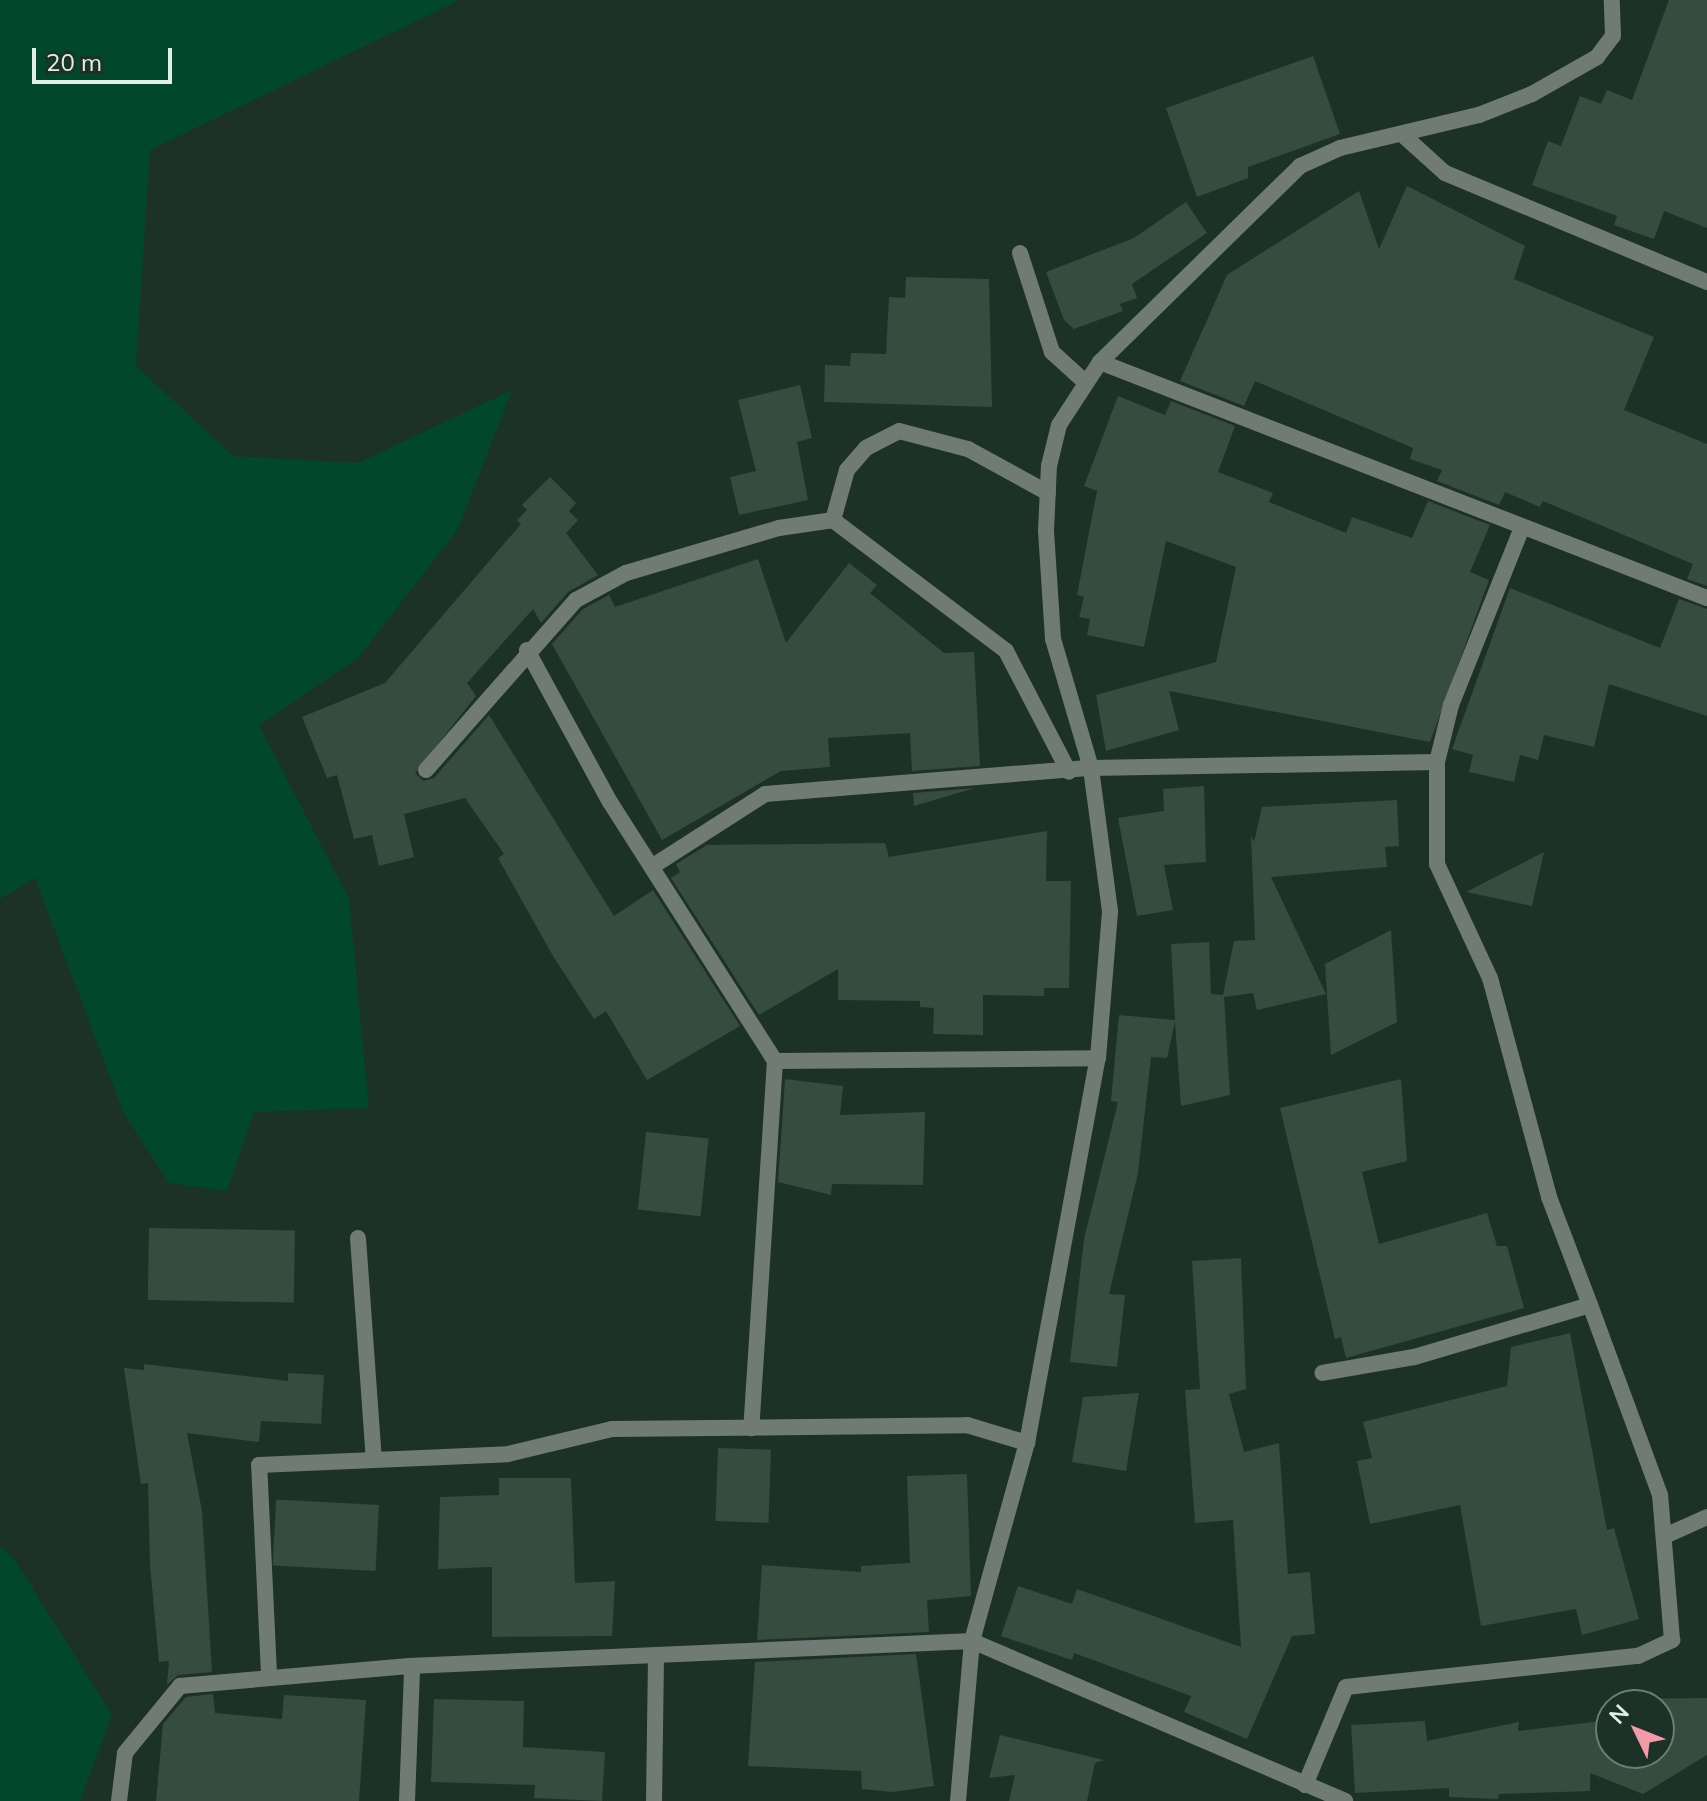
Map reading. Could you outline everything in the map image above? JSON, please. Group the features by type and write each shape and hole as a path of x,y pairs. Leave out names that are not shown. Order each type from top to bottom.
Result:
{"street":[{"path":"958,1801 972,1641 1027,1443 1098,1058 1110,911 1091,768 1053,639 1048,493 1059,425 1100,362 1300,166 1340,148 1404,136 1532,94 1597,57 1613,36 1612,0"},
{"path":"1404,136 1445,173 1707,282"},
{"path":"1020,253 1052,352 1085,382"},
{"path":"1100,362 1521,530 1707,598"},
{"path":"833,520 847,470 866,448 899,431 934,435 968,449 1048,493"},
{"path":"426,770 527,650 576,600 626,573 779,528 833,520 1006,651 1069,772"},
{"path":"1305,1785 1346,1687 1638,1656 1672,1640 1667,1535 1660,1495 1549,1197 1490,978 1437,864 1437,762 1451,705 1521,530"},
{"path":"527,650 653,866 775,1061 751,1428"},
{"path":"653,866 765,794 1091,768 1437,762"},
{"path":"775,1061 1098,1058"},
{"path":"358,1238 374,1459"},
{"path":"1322,1373 1414,1357 1590,1305"},
{"path":"269,1674 259,1465 508,1454 612,1429 967,1425 1027,1443"},
{"path":"1667,1535 1707,1517"},
{"path":"119,1801 125,1753 180,1686 269,1674 972,1641 1345,1801"},
{"path":"654,1801 656,1657"},
{"path":"407,1801 412,1668"}],"green space":[{"path":"0,0 460,0 150,150 136,366 233,456 358,463 512,390 458,529 358,658 259,725 349,899 369,1108 254,1112 227,1191 169,1183 124,1114 35,878 0,899"},
{"path":"0,1547 13,1557 112,1715 80,1801 0,1801"}],"building":[{"path":"1669,0 1707,0 1707,228 1664,211 1654,239 1614,225 1617,216 1532,185 1548,141 1561,146 1580,96 1601,104 1607,90 1632,100"},
{"path":"1313,56 1340,134 1248,167 1248,178 1197,197 1166,108"},
{"path":"1407,186 1525,246 1514,279 1654,337 1624,410 1707,444 1707,586 1687,579 1693,564 1543,501 1540,507 1505,492 1499,505 1437,481 1442,470 1410,459 1413,448 1255,381 1244,406 1180,381 1227,275 1359,191 1379,249"},
{"path":"1186,202 1207,233 1132,284 1137,298 1120,304 1123,311 1074,329 1064,320 1046,272 1134,238"},
{"path":"906,277 989,279 992,407 824,402 825,365 850,366 851,353 886,354 889,297 905,298"},
{"path":"800,385 812,438 797,442 808,500 739,515 730,477 756,471 738,400"},
{"path":"1118,396 1165,415 1171,401 1235,426 1218,472 1273,493 1269,502 1346,533 1352,517 1412,538 1428,501 1490,525 1470,572 1489,580 1430,742 1169,691 1179,730 1106,751 1096,695 1216,662 1236,567 1166,541 1144,647 1087,635 1090,619 1079,617 1084,597 1077,595 1097,491 1084,486"},
{"path":"550,477 576,503 569,511 578,520 566,533 598,575 568,592 541,623 533,609 467,683 476,696 415,773 423,781 434,778 489,715 614,916 653,890 740,1026 647,1080 606,1011 594,1019 553,956 498,858 504,854 465,798 404,814 414,857 379,866 372,835 354,839 337,775 327,778 302,717 385,683 521,524 517,520 527,510 522,505"},
{"path":"758,559 786,643 849,563 877,585 870,593 944,653 974,652 980,766 912,771 910,733 828,738 830,767 781,771 662,840 552,644 583,609 609,595 615,607"},
{"path":"1510,588 1660,648 1679,599 1707,609 1707,716 1609,684 1594,747 1544,735 1538,760 1520,755 1514,782 1469,772 1473,755 1452,749"},
{"path":"1204,786 1206,862 1164,865 1173,910 1137,916 1118,818 1164,811 1163,789"},
{"path":"975,788 914,806 913,793"},
{"path":"1397,800 1399,846 1385,847 1387,867 1271,877 1326,994 1257,1010 1253,993 1224,997 1230,1095 1181,1106 1175,1022 1167,1058 1151,1057 1138,1173 1109,1294 1125,1295 1117,1367 1070,1362 1084,1239 1118,1102 1111,1101 1119,1015 1175,1020 1171,944 1209,942 1211,994 1223,995 1234,941 1255,940 1251,835 1254,842 1262,807"},
{"path":"1047,831 1046,881 1071,881 1069,988 1044,988 1044,996 983,995 983,1035 933,1034 934,1008 920,1007 920,1001 838,1000 838,969 759,1015 671,878 680,872 676,864 707,845 885,843 889,857"},
{"path":"1544,852 1532,906 1466,892"},
{"path":"1391,930 1397,1022 1331,1055 1325,964"},
{"path":"785,1079 843,1086 840,1115 925,1112 923,1185 832,1184 831,1195 778,1182"},
{"path":"1401,1079 1407,1161 1362,1172 1379,1244 1487,1213 1497,1246 1507,1246 1524,1308 1346,1358 1341,1337 1335,1339 1280,1108"},
{"path":"646,1132 709,1139 701,1216 638,1210"},
{"path":"149,1228 295,1231 294,1303 148,1300"},
{"path":"1241,1258 1246,1389 1229,1394 1244,1452 1279,1443 1288,1574 1310,1572 1315,1634 1292,1636 1247,1739 1184,1712 1191,1696 1074,1653 1072,1660 1001,1636 1018,1586 1072,1604 1077,1589 1241,1647 1233,1520 1195,1523 1185,1390 1200,1389 1192,1261"},
{"path":"1570,1333 1607,1530 1614,1528 1639,1619 1582,1635 1576,1609 1481,1626 1460,1505 1370,1524 1357,1461 1372,1458 1363,1422 1507,1386 1511,1347"},
{"path":"144,1364 288,1381 288,1373 324,1375 321,1424 261,1421 259,1442 187,1433 202,1511 212,1672 178,1675 167,1685 169,1661 159,1662 150,1565 148,1483 141,1484 124,1368 144,1370"},
{"path":"1139,1393 1126,1471 1072,1462 1083,1397"},
{"path":"718,1448 771,1450 768,1523 715,1521"},
{"path":"967,1474 971,1596 927,1600 929,1632 757,1640 762,1565 861,1572 861,1566 910,1563 907,1476"},
{"path":"499,1478 571,1478 575,1583 615,1581 612,1636 492,1637 492,1567 438,1569 440,1497 499,1495"},
{"path":"276,1500 379,1505 376,1571 273,1566"},
{"path":"916,1654 934,1786 893,1792 862,1789 861,1771 748,1766 755,1662"},
{"path":"213,1694 215,1713 282,1719 284,1695 366,1700 359,1801 156,1801 163,1724 186,1697"},
{"path":"1675,1698 1707,1698 1707,1755 1643,1794 1590,1773 1590,1791 1499,1794 1498,1799 1449,1797 1449,1788 1355,1793 1351,1725 1425,1721 1427,1741 1519,1722 1518,1731 1595,1722 1595,1769 1675,1769"},
{"path":"434,1699 524,1701 523,1747 605,1752 602,1801 534,1798 535,1785 431,1782"},
{"path":"1000,1735 1104,1760 1095,1763 1087,1801 1009,1801 1015,1775 989,1778"}]}
